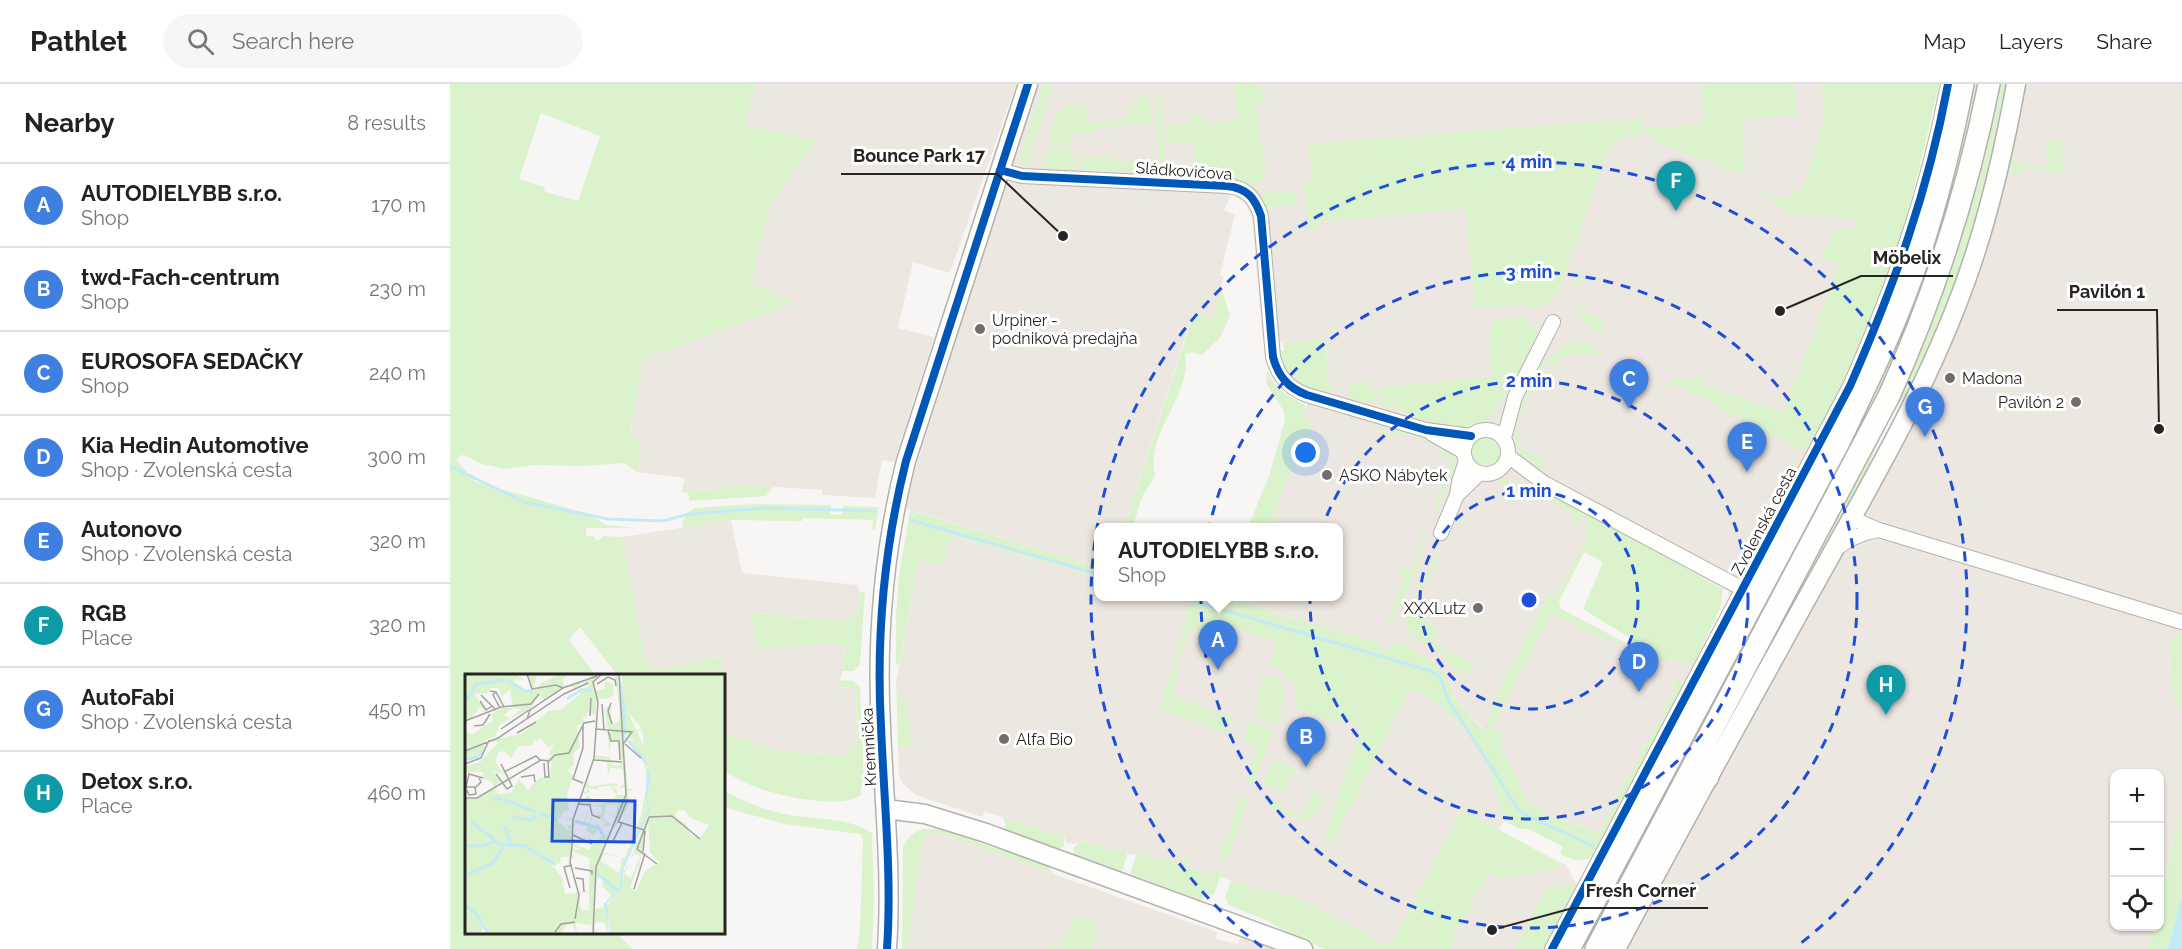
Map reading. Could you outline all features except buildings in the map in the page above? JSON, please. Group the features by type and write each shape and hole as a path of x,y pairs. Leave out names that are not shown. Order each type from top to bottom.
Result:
{"highway":[{"path":"1569,949 1839,442 1870,378 1920,254 1944,169 1963,84"},
{"path":"1596,949 1860,453 1912,346 1959,211 1989,84"},
{"path":"1706,742 1708,777"}],"main road":[{"path":"1000,170 1028,84"},
{"path":"1616,949 1916,394 1966,281 1990,199 2016,84"},
{"name":"Kremnička","path":"887,949 889,887 880,725 880,674 882,603 889,544 906,461 1000,170"},
{"name":"Kremnička","path":"886,809 925,814 986,833 1295,947"}],"street":[{"name":"Zvolenská cesta","path":"1552,949 1834,420 1896,278 1920,201 1948,84"},
{"name":"Sládkovičova","path":"1000,170 1022,176 1227,186 1244,190 1252,196 1261,216 1273,357 1281,377 1298,392 1426,430"},
{"path":"1504,438 1515,397 1553,322"},
{"path":"1487,430 1515,397"},
{"path":"1426,430 1471,436"},
{"path":"1426,430 1465,457 1472,468 1480,473 1457,495"},
{"path":"1441,533 1457,495 1466,444 1478,431 1496,432 1504,438 1508,446 1505,464 1498,471"},
{"name":"Zvolenská cesta","path":"1508,456 1544,483 1743,589"},
{"name":"Zvolenská cesta","path":"1480,473 1489,474 1498,471 1514,473 1544,483"},
{"path":"1851,518 1878,530 2182,622"},
{"path":"1832,552 1846,541 1878,530"}],"shaded area":[{"path":"756,84 1016,84 950,273 913,262 898,328 934,337 894,462 882,460 875,498 822,495 822,490 724,484 723,490 682,489 685,478 637,472 640,439 629,438 644,359 794,303 751,283 768,211 788,178 743,126"},
{"path":"1037,84 1821,84 1824,120 1797,209 1873,213 1811,446 1729,599 1728,591 1600,522 1556,606 1666,664 1670,657 1686,664 1695,662 1684,684 1682,681 1671,683 1677,686 1600,832 1549,816 1528,802 1500,744 1468,714 1456,698 1446,677 1388,650 1243,601 1343,601 1343,523 1264,523 1312,391 1327,392 1329,384 1325,339 1263,343 1252,218 1245,203 1232,194 1224,210 1235,215 1220,275 1224,276 1213,318 1193,313 1125,523 1094,523 1094,566 905,508 914,473","holes":["1618,120 1558,295 1555,294 1552,300 1536,309 1520,305 1475,309 1466,209 1316,222 1309,144"]},
{"path":"2024,84 2182,84 2182,632 2170,640 2171,687 2182,716 2182,803 2164,882 2164,769 2110,769 2110,931 2152,931 2148,949 1622,949 1864,507 1959,291 2009,167"},
{"path":"731,520 742,573 857,585 860,593 858,617 841,621 751,612 759,650 822,644 845,645 843,671 839,682 843,688 856,688 857,747 850,757 780,751 724,733 724,674 720,674 721,657 655,670 647,667 622,537"},
{"path":"951,535 1094,576 1094,601 1178,601 1190,604 1410,689 1436,702 1464,729 1486,761 1504,821 1499,830 1462,811 1390,947 1302,900 1231,881 1220,877 1222,872 1213,869 1211,874 1184,866 1188,854 1185,854 1181,865 1080,841 1075,844 1066,842 1064,836 985,812 982,817 916,795 902,783 899,774 898,746 912,745 905,698 897,699 896,682 919,561"},
{"path":"930,832 1217,932 1216,939 1238,944 1242,936 1278,949 908,949 923,838"},
{"path":"1561,863 1566,865 1578,887 1546,949 1452,949 1454,934 1489,873 1511,875 1562,865"}],"green space":[{"path":"450,84 756,84 744,126 818,140 788,178 768,211 751,283 795,303 644,359 629,437 641,438 637,472 624,463 583,466 535,465 505,469 482,464 464,455 459,456 457,461 476,482 585,513 607,525 635,528 586,528 586,536 593,536 598,541 604,536 622,537 647,667 655,670 722,657 720,674 616,674 580,627 569,640 594,674 465,674 465,934 618,934 632,949 450,949","holes":["541,113 600,136 578,201 545,192 544,187 519,179"]},
{"path":"1043,84 1053,84 1028,163 1031,165 1025,167 1020,157"},
{"path":"1234,84 1257,84 1258,88 1263,88 1264,101 1256,102 1266,181 1255,184 1238,182 1239,177 1178,173 1183,167 1193,165 1193,142 1167,144 1166,126 1190,123 1189,114 1203,113 1204,122 1238,120"},
{"path":"1701,84 1794,84 1797,115 1742,120 1745,172 1741,174 1657,143 1658,139 1639,132 1637,137 1624,137 1614,143 1608,151 1558,295 1555,294 1549,304 1537,307 1536,310 1520,305 1475,309 1466,209 1316,222 1316,232 1308,232 1304,180 1312,179 1309,144 1642,118 1643,129 1704,124"},
{"path":"1821,84 1939,84 1911,198 1883,289 1854,358 1811,446 1798,450 1677,385 1665,390 1670,380 1692,379 1706,373 1702,384 1784,413 1839,264 1822,258 1833,235 1841,230 1856,229 1857,218 1791,213 1766,197 1757,189 1757,184 1771,198 1791,196 1803,188 1824,120"},
{"path":"1969,84 1982,84 1969,146 1908,338 1729,673"},
{"path":"1997,84 2009,84 2000,130 1969,251 1916,382 1893,412 1877,444 1866,474 1868,475 1717,747 1759,666 1773,632 1873,444"},
{"path":"1150,97 1152,124 1100,127 1100,132 1070,134 1071,145 1047,146 1057,115 1064,107 1087,104 1088,122 1127,119 1127,108 1140,107 1140,102 1134,102 1134,98"},
{"path":"1161,97 1166,163 1162,168 1155,98"},
{"path":"2046,140 2062,140 2063,171 2059,174 2023,169 2021,175 2010,174 2007,169 2011,150 2017,151 2019,155 2014,154 2013,162 2047,168"},
{"path":"1070,149 1074,152 1075,170 1041,168 1046,150"},
{"path":"1112,156 1114,162 1141,159 1154,164 1152,172 1080,170 1078,158"},
{"path":"1290,190 1298,197 1295,205 1269,208 1269,214 1266,214 1261,198 1264,193"},
{"path":"1579,274 1584,276 1577,295 1577,306 1585,312 1604,319 1603,322 1607,327 1603,332 1593,330 1586,325 1577,310 1575,301 1575,292"},
{"path":"1221,288 1230,315 1220,338 1202,355 1191,352 1185,354 1186,368 1181,386 1155,449 1155,476 1141,499 1134,523 1125,523 1194,313 1213,318"},
{"path":"1520,317 1533,322 1537,338 1513,384 1492,416 1464,428 1454,428 1415,418 1400,409 1378,403 1381,395 1380,387 1493,377 1489,347 1492,325 1502,318"},
{"path":"1325,339 1329,384 1332,385 1327,395 1302,387 1291,380 1283,371 1278,351 1284,350 1283,342"},
{"path":"1579,341 1595,346 1597,353 1590,357 1570,354 1554,366 1547,363 1515,425 1530,384 1544,362 1565,346"},
{"path":"1267,370 1283,391 1305,405 1306,418 1313,425 1311,431 1303,436 1271,523 1250,523 1269,476 1285,420 1283,410 1266,383"},
{"path":"1370,381 1370,387 1376,387 1375,402 1358,402 1351,399 1348,391 1345,390 1352,383"},
{"path":"1515,426 1520,430 1519,442 1522,447 1547,463 1543,471 1530,462 1516,446"},
{"path":"1385,430 1400,432 1397,437 1388,435 1382,439"},
{"path":"1400,432 1407,432 1448,450 1454,456 1456,467 1436,514 1432,514 1452,459 1439,454 1441,447"},
{"path":"1486,438 1496,442 1500,452 1496,462 1486,466 1476,462 1472,452 1476,442"},
{"path":"1792,462 1796,473 1773,517 1743,565 1736,570"},
{"path":"1503,479 1510,480 1506,486 1496,482"},
{"path":"1511,480 1575,507 1723,589 1720,609 1695,662 1686,664 1670,657 1666,664 1634,647 1628,637 1583,609 1603,562 1584,552 1559,601 1561,609 1622,642 1625,646 1552,614 1492,727 1504,734 1500,744 1528,802 1549,816 1599,832 1677,686 1671,682 1682,681 1683,687 1596,855 1591,858 1578,860 1569,858 1560,854 1563,847 1528,829 1520,829 1504,821 1486,761 1464,729 1436,702 1410,689 1336,838 1331,843 1323,840 1362,726 1340,718 1338,724 1295,708 1295,686 1283,671 1269,664 1277,643 1227,624 1220,641 1191,629 1175,669 1180,671 1174,684 1177,697 1231,718 1226,732 1243,739 1248,721 1269,729 1272,735 1253,784 1247,779 1258,746 1160,709 1190,605 1176,601 1243,601 1288,617 1380,642 1380,647 1388,650 1397,641 1411,648 1441,671 1462,707 1484,730 1506,673 1509,673 1543,604 1549,593 1556,596 1590,534 1583,530 1588,522 1582,518 1578,524 1572,521 1575,515"},
{"path":"723,484 773,487 766,496 690,501 688,493 681,492 682,489 723,490"},
{"path":"753,504 831,505 830,514 842,515 843,506 879,507 875,529 872,529 873,520 803,518 802,521 731,520 683,528 686,516 695,508"},
{"path":"910,510 1094,566 1094,576 951,535 942,566 919,561 899,664 896,665 899,576"},
{"path":"1420,532 1425,533 1423,545 1425,546 1389,628 1385,629 1405,575 1398,572 1401,566 1412,569 1424,538 1418,535"},
{"path":"1438,551 1442,553 1411,612 1438,627 1431,641 1474,665 1468,674 1455,670 1440,651 1414,637 1406,626 1406,616"},
{"path":"865,592 860,664 854,671 843,671 845,645 822,644 758,650 750,612 841,621 858,617 860,593"},
{"path":"2182,632 2182,716 2171,687 2170,640"},
{"path":"1264,676 1280,681 1283,687 1282,709 1277,723 1274,724 1253,713"},
{"path":"841,680 853,681 860,687 864,782 860,792 862,794 854,799 828,802 798,798 756,787 724,772 724,733 780,751 849,757 850,746 857,747 856,689 840,687"},
{"path":"896,682 897,699 905,698 913,745 898,746"},
{"path":"1705,720 1588,949 1575,949 1696,732"},
{"path":"1275,761 1286,763 1285,765 1297,769 1295,775 1291,774 1285,792 1263,784 1271,763"},
{"path":"724,791 769,810 796,816 841,821 872,833 874,898 872,949 857,949 860,928 863,840 860,834 785,824 724,806"},
{"path":"1311,791 1325,797 1319,813 1305,821 1270,808 1267,797 1281,802 1279,807 1302,815"},
{"path":"1241,795 1249,800 1226,862 1218,859"},
{"path":"2182,803 2182,896 2168,949 2148,949 2152,931 2164,931 2164,882"},
{"path":"1462,810 1562,865 1511,875 1502,880 1489,873 1454,934 1452,949 1325,949 1291,935 1266,920 1235,908 1228,904 1225,898 1231,881 1302,900 1390,947"},
{"path":"1003,817 1064,836 1064,846 1059,849 1006,830"},
{"path":"923,829 940,829 1041,864 1048,867 1054,874 938,833 930,833 923,839 908,949 902,949 903,847 911,835"},
{"path":"1079,841 1127,854 1122,872 1074,854 1074,848"},
{"path":"1137,852 1181,865 1185,854 1189,855 1185,866 1211,874 1213,869 1222,872 1214,894 1200,900 1130,874"},
{"path":"1571,883 1575,887 1575,893 1546,949 1518,949 1517,945 1543,894 1552,888"},
{"path":"1073,915 1098,924 1093,949 1048,949 1050,945 1060,948"}],"water":[{"path":"2182,896 2182,949 2168,949"}],"waterway":[{"path":"450,466 524,502 608,519 663,521 689,514 764,508 875,511"},
{"path":"910,520 1094,573"},
{"path":"1193,601 1431,671 1440,678 1450,703 1520,812 1593,846"}],"cycle path":[{"path":"887,949 888,866 880,659 883,593 892,526 906,461 1028,84"},
{"path":"1552,949 1850,386 1881,312 1908,238 1930,163 1948,84"},
{"path":"1000,170 1022,176 1227,186 1240,189 1253,199 1261,216 1273,357 1285,380 1294,389 1307,395 1426,430 1471,436"}],"place":[{"name":"RGB","path":"1676,211"},
{"name":"Bounce Park 17","path":"1063,236"},
{"name":"Möbelix","path":"1780,311"},
{"name":"Urpiner - podniková predajňa","path":"980,329"},
{"name":"Madona","path":"1950,378"},
{"name":"Pavilón 2","path":"2076,402"},
{"name":"EUROSOFA SEDAČKY","path":"1629,409"},
{"name":"Pavilón 1","path":"2159,429"},
{"name":"AutoFabi","path":"1925,437"},
{"name":"Autonovo","path":"1747,472"},
{"name":"ASKO Nábytek","path":"1327,475"},
{"name":"XXXLutz","path":"1478,608"},
{"name":"AUTODIELYBB s.r.o.","path":"1218,670"},
{"name":"Kia Hedin Automotive","path":"1639,692"},
{"name":"Detox s.r.o.","path":"1886,715"},
{"name":"Alfa Bio","path":"1004,739"},
{"name":"twd-Fach-centrum","path":"1306,767"},
{"name":"Fresh Corner","path":"1492,930"}]}
